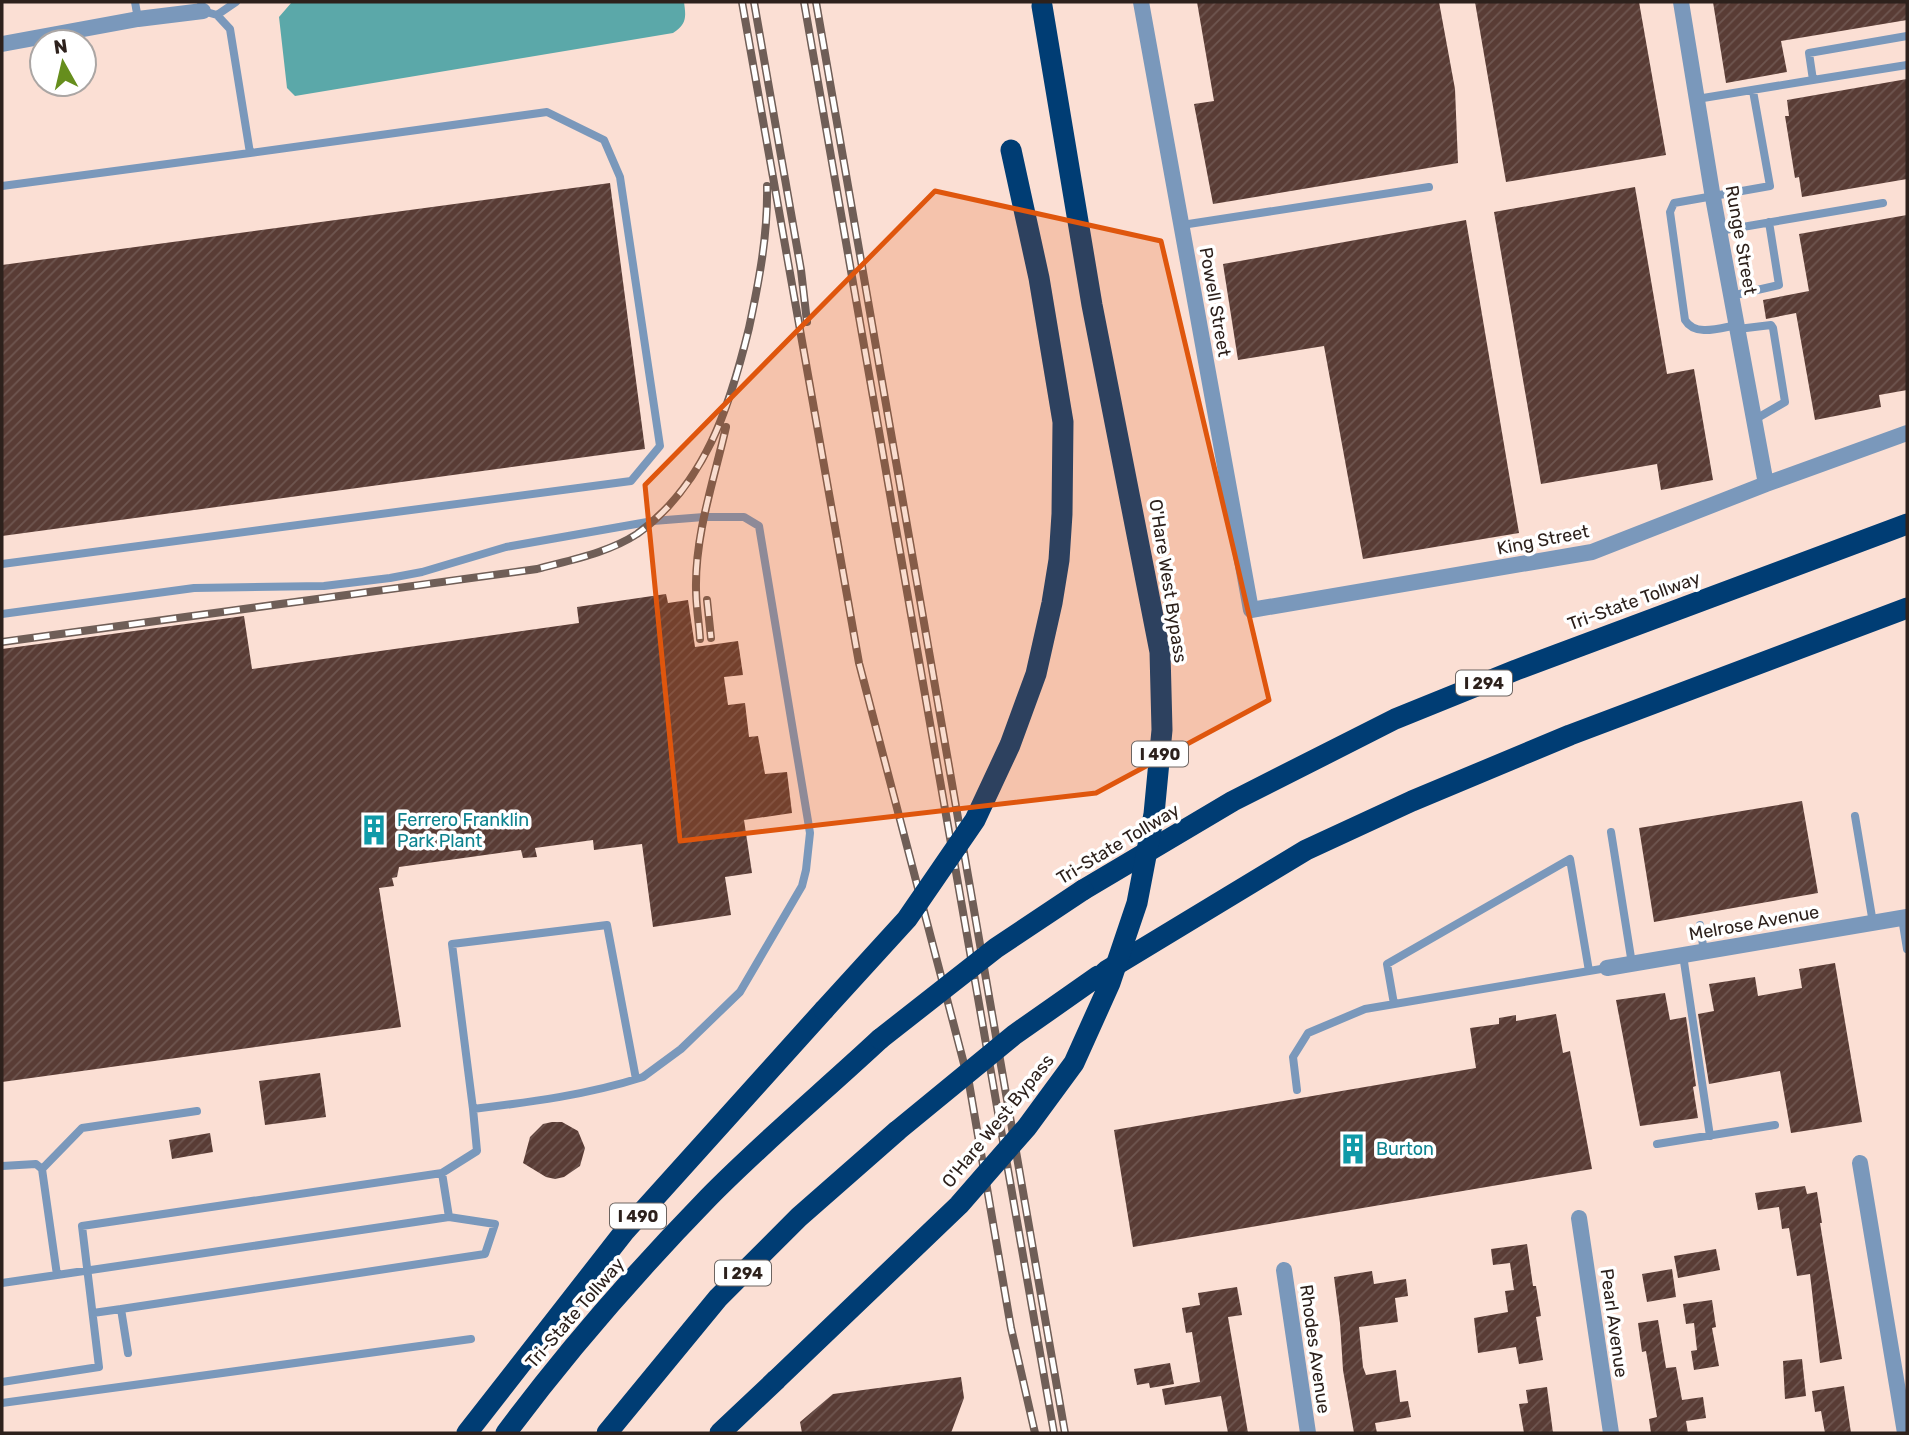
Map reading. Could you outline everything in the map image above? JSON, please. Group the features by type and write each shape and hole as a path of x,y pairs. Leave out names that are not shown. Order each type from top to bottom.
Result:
{"highway":[{"name":"O'Hare West Bypass","path":"720,1433 960,1205 1027,1127 1074,1063 1110,983 1138,903 1154,814 1161,744 1160,652 1092,305 1042,6"},
{"name":"I 490","path":"467,1433 624,1232 907,919 975,820 1010,745 1036,674 1052,603 1059,560 1062,514 1063,422 1039,278 1012,150"},
{"name":"Tri-State Tollway","path":"506,1433 531,1399 613,1302 708,1198 880,1039 996,948 1083,890 1233,801 1395,719 1516,670 1907,524"},
{"name":"I 294","path":"607,1433 718,1298 799,1217 897,1131 1014,1035 1098,976 1306,850 1412,801 1570,735 1907,608"}],"street":[{"name":"Powell Street","path":"1141,2 1251,610"},
{"name":"Runge Street","path":"1681,2 1713,197 1766,484"},
{"path":"2,44 207,9"},
{"name":"King Street","path":"1251,610 1592,552 1766,484 1907,433"},
{"name":"Melrose Avenue","path":"1607,968 1905,917"},
{"path":"1860,1163 1905,1433"},
{"name":"Pearl Avenue","path":"1579,1218 1611,1433"},
{"name":"Rhodes Avenue","path":"1284,1270 1308,1433"}],"lane":[{"path":"135,2 138,19"},
{"path":"207,9 236,2"},
{"path":"207,9 230,29 250,153"},
{"path":"1813,80 1809,53 1907,36"},
{"path":"1697,99 1907,65"},
{"path":"1752,91 1769,186 1674,203 1670,212 1685,320 1689,328 1697,331 1771,325 1773,328 1786,402 1754,420"},
{"path":"2,186 547,112 604,139 621,177 660,446 631,481 2,564"},
{"path":"1182,225 1429,187"},
{"path":"1719,231 1883,203"},
{"path":"1731,296 1779,285 1769,222"},
{"path":"2,614 194,587 324,586 390,578 422,572 506,547 653,521 744,517 760,526 810,833 802,886 740,992 681,1049 643,1077 575,1096 473,1109"},
{"path":"1855,816 1873,923"},
{"path":"1611,832 1632,964"},
{"path":"1394,1004 1387,964 1570,859 1589,971"},
{"path":"1905,917 1907,949"},
{"path":"2,1382 99,1367 82,1226 442,1173 477,1152 452,944 607,925 636,1079"},
{"path":"1700,926 1704,951"},
{"path":"1683,955 1710,1136"},
{"path":"1297,1090 1293,1057 1308,1033 1365,1009 1607,968"},
{"path":"42,1170 82,1128 197,1111"},
{"path":"1657,1144 1775,1125"},
{"path":"2,1166 26,1163 36,1164 42,1170 57,1275"},
{"path":"442,1173 449,1217"},
{"path":"2,1283 449,1217 495,1224 485,1254 93,1313"},
{"path":"121,1309 128,1353"},
{"path":"2,1403 471,1339"}],"highlighted area":[{"path":"935,191 1161,241 1269,700 1096,793 680,841 645,485"}],"water":[{"path":"292,2 684,2 685,16 681,26 673,33 295,96 287,88 279,17"}],"building":[{"path":"1197,2 1439,2 1455,89 1458,163 1213,204 1194,104 1214,101"},
{"path":"1475,2 1639,2 1666,155 1506,182"},
{"path":"1713,2 1907,2 1907,20 1781,41 1787,72 1726,83"},
{"path":"1907,79 1907,179 1802,197 1799,177 1795,178 1785,116 1789,116 1787,100"},
{"path":"610,183 645,449 2,536 2,265"},
{"path":"1635,187 1667,374 1694,369 1713,480 1661,490 1657,464 1541,484 1494,212"},
{"path":"1907,215 1907,390 1879,395 1881,407 1815,420 1796,313 1766,319 1763,300 1809,291 1799,234"},
{"path":"1466,220 1519,533 1363,559 1324,346 1238,360 1223,264"},
{"name":"Ferrero Franklin Park Plant","path":"666,594 668,603 688,600 695,647 738,641 743,675 724,677 728,705 745,703 749,737 758,736 765,774 787,772 792,813 744,820 752,873 725,877 731,915 653,927 642,844 594,850 593,840 535,848 537,857 523,858 521,850 399,867 397,877 392,878 394,886 379,888 401,1027 2,1082 2,649 244,616 252,669 579,623 577,607"},
{"path":"1802,801 1818,893 1654,922 1639,828"},
{"path":"1835,963 1862,1122 1791,1133 1780,1071 1709,1084 1698,1014 1714,1011 1709,984 1755,977 1758,996 1802,988 1799,969"},
{"path":"1665,993 1670,1020 1686,1017 1698,1118 1640,1126 1616,1000"},
{"name":"Burton","path":"1556,1014 1563,1053 1570,1051 1592,1169 1133,1247 1114,1130 1476,1068 1470,1028 1499,1024 1499,1018 1516,1015 1516,1021"},
{"path":"320,1073 326,1117 265,1125 259,1081"},
{"path":"562,1122 578,1131 585,1148 580,1166 564,1177 555,1179 546,1177 523,1163 530,1137 543,1124"},
{"path":"210,1133 213,1152 172,1159 169,1140"},
{"path":"1805,1186 1807,1194 1817,1192 1842,1359 1820,1363 1810,1274 1797,1276 1789,1228 1782,1229 1779,1207 1758,1210 1755,1193"},
{"path":"1527,1244 1533,1286 1536,1286 1541,1316 1536,1317 1543,1360 1519,1364 1516,1347 1478,1353 1474,1318 1508,1312 1505,1291 1514,1290 1510,1263 1493,1265 1491,1249"},
{"path":"1716,1249 1720,1270 1678,1278 1674,1256"},
{"path":"1672,1269 1676,1297 1647,1302 1642,1274"},
{"path":"1372,1271 1374,1284 1406,1279 1408,1296 1395,1298 1398,1322 1359,1327 1363,1367 1366,1375 1396,1370 1400,1402 1408,1401 1411,1417 1375,1423 1377,1433 1354,1433 1343,1370 1334,1277"},
{"path":"1237,1287 1242,1315 1228,1317 1248,1433 1228,1433 1221,1396 1165,1405 1162,1389 1200,1382 1192,1332 1186,1333 1182,1308 1200,1305 1198,1293"},
{"path":"1712,1300 1716,1327 1712,1328 1719,1366 1694,1370 1691,1351 1697,1350 1694,1323 1686,1324 1683,1304"},
{"path":"1658,1320 1666,1368 1676,1367 1682,1400 1703,1397 1706,1418 1686,1421 1688,1433 1651,1433 1649,1419 1657,1417 1646,1351 1642,1352 1638,1323"},
{"path":"1802,1359 1806,1396 1785,1399 1783,1361"},
{"path":"1170,1363 1174,1384 1150,1388 1149,1383 1137,1385 1134,1369"},
{"path":"961,1377 964,1398 951,1433 802,1433 800,1422 833,1394"},
{"path":"1844,1386 1851,1433 1825,1433 1821,1411 1815,1412 1812,1391"},
{"path":"1547,1387 1553,1433 1524,1433 1519,1404 1528,1403 1526,1390"}],"railway":[{"path":"742,2 859,663 969,1083 1011,1328 1035,1433"},
{"path":"754,2 801,270 807,322"},
{"path":"804,2 1054,1433"},
{"path":"816,2 1065,1433"},
{"path":"2,642 537,569 626,541 661,514 681,492 697,468 723,415 742,357 756,293 764,240 767,186"},
{"path":"700,639 696,589 699,548 726,427"},
{"path":"707,600 711,638"}],"place":[{"name":"Ferrero Franklin Park Plant","path":"374,830"},
{"name":"Burton","path":"1353,1149"}]}
